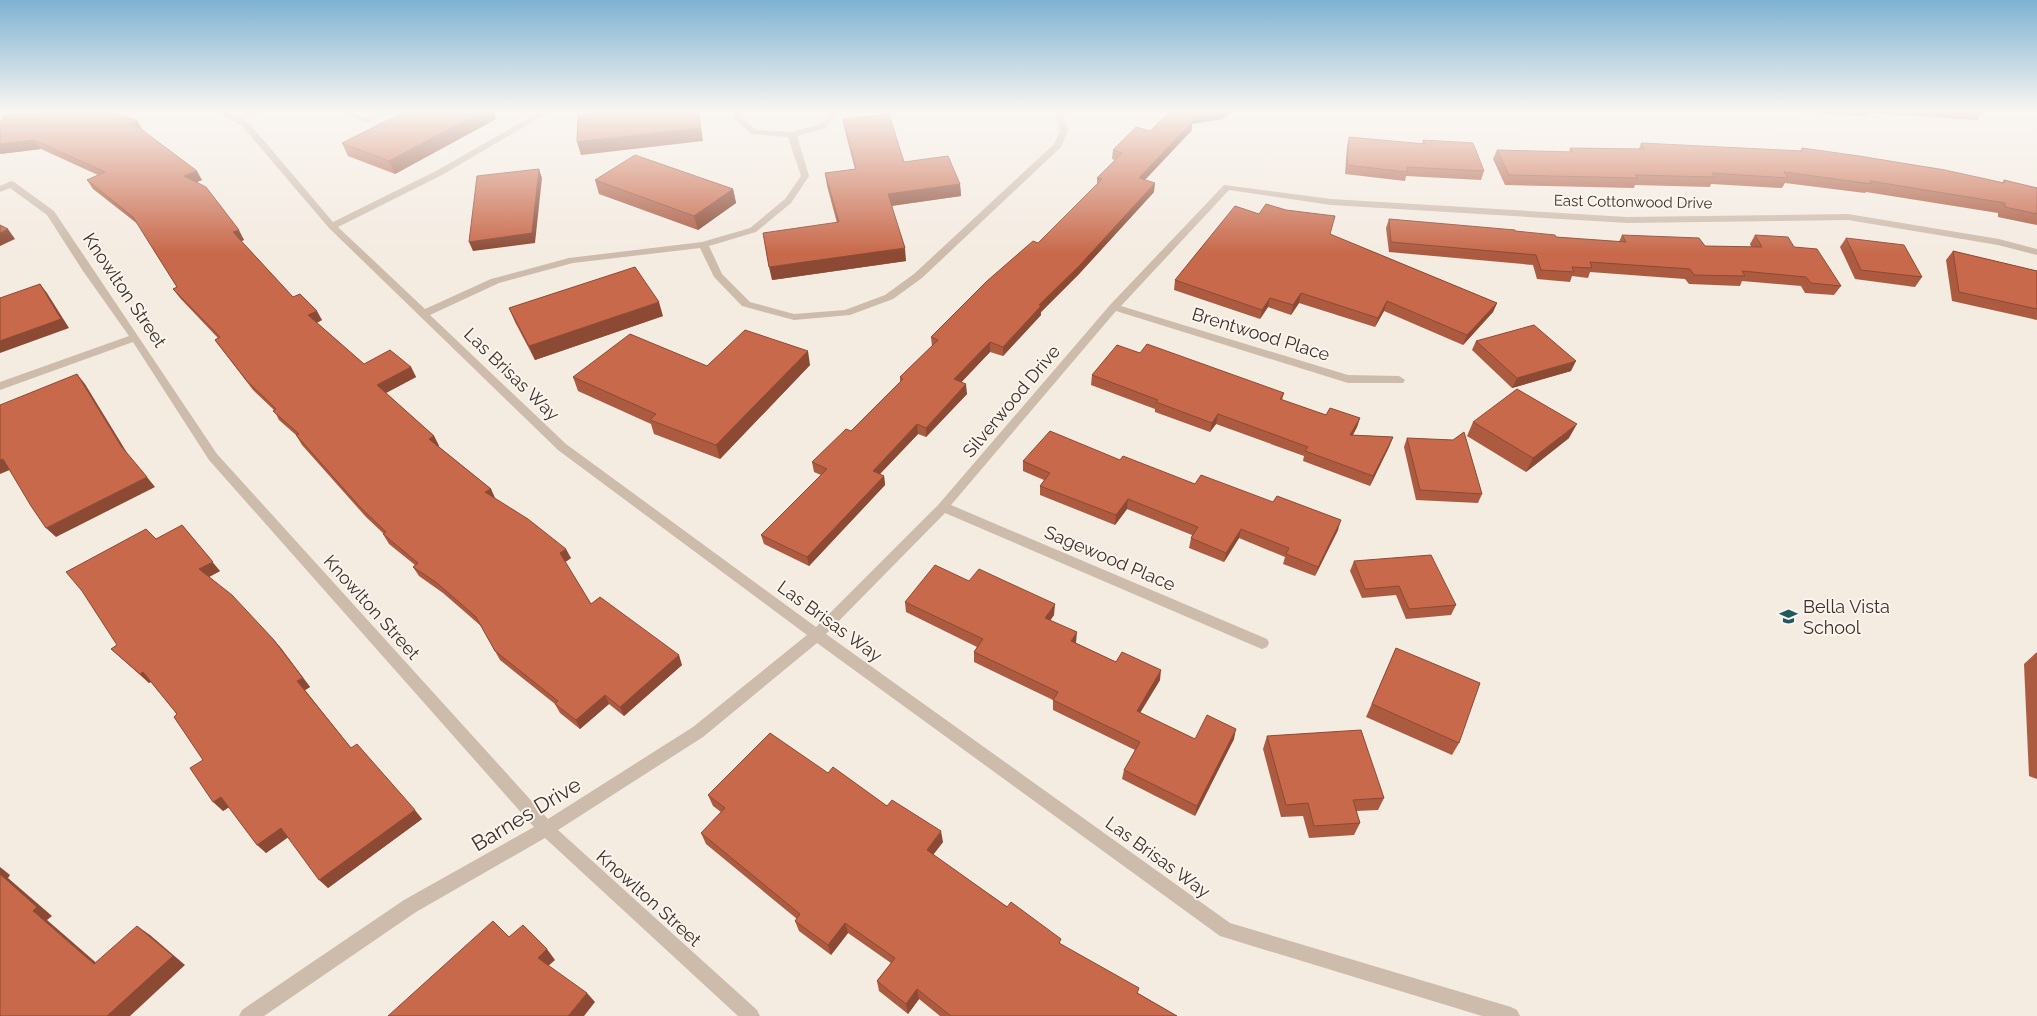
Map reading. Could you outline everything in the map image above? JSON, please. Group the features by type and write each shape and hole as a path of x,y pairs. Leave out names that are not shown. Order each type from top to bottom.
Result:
{"street":[{"name":"Las Brisas Way","path":"274,158 332,226 562,447 817,635 1226,930 1511,1016"},
{"path":"332,226 462,158"},
{"path":"423,314 495,281 572,260 704,245 753,230 788,201 805,176 799,158"},
{"path":"704,245 718,275 746,304 794,317 846,313 889,297 918,276 1044,158"},
{"name":"Knowlton Street","path":"5,186 51,213 88,271 135,337 213,458 546,829 751,1016"},
{"name":"East Cottonwood Drive","path":"1228,187 1331,202 1627,220 1848,217 1999,242 2037,252"},
{"name":"Silverwood Drive","path":"817,635 943,507 1114,307 1228,187"},
{"name":"Brentwood Place","path":"1114,307 1348,379 1399,380"},
{"path":"0,386 135,337"},
{"name":"Sagewood Place","path":"943,507 1262,643"},
{"name":"Barnes Drive","path":"248,1016 410,906 546,829 698,732 817,635"}],"building":[{"path":"75,158 180,158 197,171 184,176 206,187 239,230 233,232 293,297 300,294 317,311 308,315 364,364 390,350 411,367 377,385 434,436 429,439 491,489 485,492 528,519 566,549 560,553 591,604 600,597 679,655 620,707 605,695 576,720 555,704 558,701 495,651 476,617 437,583 413,567 418,563 383,534 386,532 360,507 296,435 299,434 273,411 276,409 247,381 215,340 220,337 173,289 177,287 133,217 87,180 105,172"},
{"path":"630,158 645,158 733,189 694,216 595,180"},
{"path":"853,158 903,158 904,162 949,158 960,184 888,194 905,248 769,267 763,233 839,222 825,173 856,169"},
{"path":"1117,158 1158,158 1139,178 1155,183 1080,265 1039,305 1041,306 1003,347 990,342 954,379 966,384 926,428 917,424 873,471 884,476 807,557 761,535 827,469 812,462 846,429 851,431 903,379 900,377 938,340 931,337 987,281 1033,241 1038,243 1102,179 1097,178"},
{"path":"1347,158 1479,158 1484,171 1407,167 1407,172 1347,165"},
{"path":"1501,158 1874,158 1945,170 2004,183 2004,180 2037,188 2037,214 2005,207 2005,203 1870,181 1872,184 1784,172 1788,178 1712,173 1715,177 1635,175 1638,178 1509,175"},
{"path":"539,169 532,233 469,242 477,176"},
{"path":"1266,204 1286,210 1335,216 1330,234 1497,303 1467,335 1387,301 1378,318 1301,293 1293,305 1270,298 1262,310 1175,280 1235,206 1259,214"},
{"path":"1389,219 1515,230 1555,235 1556,237 1626,242 1622,235 1699,238 1705,246 1762,247 1755,235 1788,237 1794,247 1817,249 1841,286 1811,283 1806,277 1742,271 1745,276 1694,275 1690,269 1590,262 1592,268 1572,267 1574,272 1541,270 1536,255 1391,242"},
{"path":"0,225 8,229 0,233"},
{"path":"1846,238 1904,245 1922,277 1861,270"},
{"path":"1953,251 2037,271 2037,309 1959,292"},
{"path":"635,267 659,302 529,346 509,308"},
{"path":"40,284 61,319 0,341 0,298"},
{"path":"1534,325 1576,361 1517,378 1476,341"},
{"path":"745,330 808,351 716,445 650,420 656,414 573,377 630,334 707,366"},
{"path":"1147,344 1284,393 1280,399 1326,415 1330,408 1360,418 1350,435 1393,437 1373,476 1305,451 1308,447 1218,414 1212,423 1092,375 1117,345 1140,353"},
{"path":"77,374 121,446 147,477 46,528 3,459 0,460 0,405"},
{"path":"1517,389 1577,424 1533,458 1473,422"},
{"path":"1050,431 1120,460 1123,456 1195,484 1201,475 1273,502 1277,496 1341,520 1318,567 1286,554 1289,548 1241,529 1226,553 1191,538 1198,527 1128,499 1116,515 1040,486 1050,473 1023,461"},
{"path":"1464,432 1482,494 1420,490 1407,438 1453,440"},
{"path":"182,525 213,562 199,569 232,595 273,639 303,678 297,681 351,748 357,744 415,810 319,880 281,828 257,845 221,797 213,802 190,768 203,760 174,717 177,714 143,672 140,674 111,649 117,645 82,591 66,572 146,529 156,539"},
{"path":"1431,555 1456,605 1409,609 1399,586 1365,589 1354,561"},
{"path":"935,565 969,581 979,569 1055,604 1045,618 1077,632 1071,641 1116,662 1122,652 1161,670 1137,711 1195,739 1207,715 1236,729 1197,806 1124,770 1140,742 1053,700 1058,692 974,652 983,639 905,602"},
{"path":"1396,648 1480,683 1459,743 1372,704"},
{"path":"1361,730 1384,798 1353,800 1360,823 1314,826 1308,803 1286,805 1267,736"},
{"path":"770,733 828,773 833,767 887,806 892,800 941,831 927,850 1007,907 1011,902 1061,939 1059,943 1139,988 1137,993 1177,1016 951,1016 917,989 906,1004 877,981 895,958 845,923 828,945 795,921 800,914 701,833 725,808 708,795"},
{"path":"0,874 37,907 33,911 94,964 137,926 173,956 107,1016 0,1016"},
{"path":"493,921 509,937 523,925 547,949 538,958 587,993 568,1016 388,1016"}],"place":[{"name":"Bella Vista School","path":"1789,616"}]}
